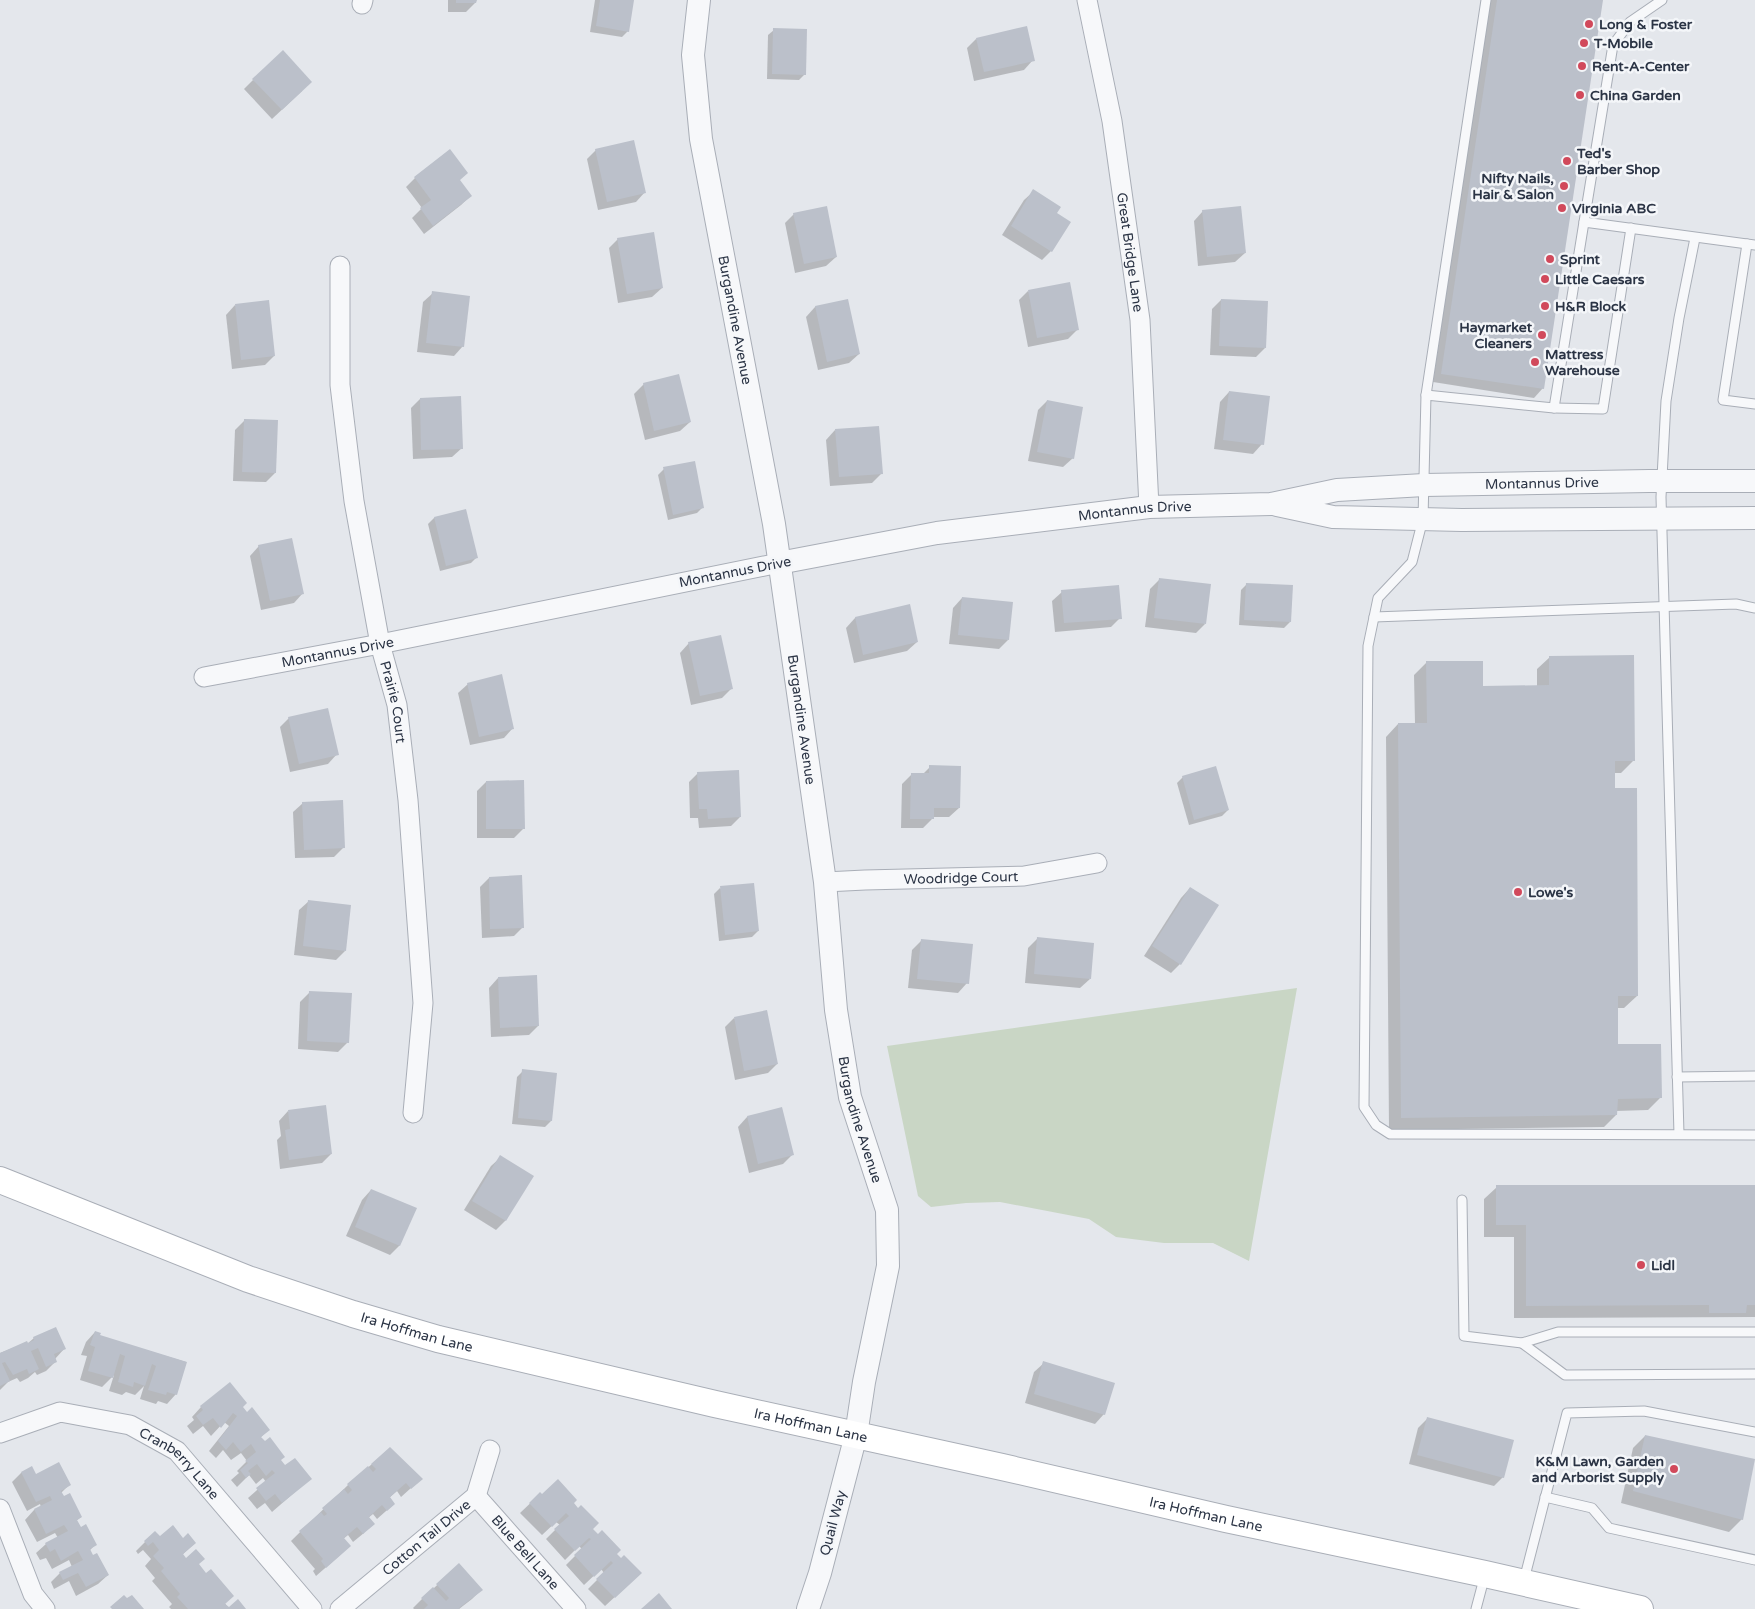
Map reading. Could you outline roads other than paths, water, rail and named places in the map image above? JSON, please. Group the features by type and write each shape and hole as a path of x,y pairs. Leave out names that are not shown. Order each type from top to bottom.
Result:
{"main road":[{"name":"Ira Hoffman Lane","path":"0,1180 248,1279 352,1314 438,1339 715,1404 1226,1519 1523,1582 1640,1609"}],"street":[{"name":"Burgandine Avenue","path":"699,0 693,55 701,138 772,514 825,882 836,1010 850,1097 887,1210 888,1266 864,1382 856,1435"},
{"name":"Great Bridge Lane","path":"1087,0 1112,121 1140,320 1149,507"},
{"name":"Prairie Court","path":"340,266 340,385 354,501 380,644 398,705 408,800 423,1003 412,1113"},
{"name":"Montannus Drive","path":"204,677 380,644 779,563 938,533 1149,507 1271,504 1337,490 1424,486 1755,481"},
{"name":"Montannus Drive","path":"1271,504 1333,517 1423,519 1755,518"},
{"name":"Woodridge Court","path":"825,882 1024,876 1097,863"},
{"name":"Cranberry Lane","path":"0,1433 60,1412 130,1425 177,1451 312,1609"},
{"name":"Quail Way","path":"808,1609 820,1573 856,1435"},
{"name":"Cotton Tail Drive","path":"340,1609 476,1496 490,1450"},
{"name":"Blue Bell Lane","path":"476,1496 576,1609"},
{"path":"0,1509 34,1594 45,1609"}],"lane":[{"path":"1486,0 1426,395 1423,519 1412,562 1378,598 1368,646 1364,1107 1376,1125 1390,1134 1755,1135"},
{"path":"1554,408 1613,45 1630,22 1662,0"},
{"path":"1584,222 1751,244 1723,400 1755,404"},
{"path":"1426,395 1554,408 1603,409 1631,228"},
{"path":"1679,1134 1662,481 1666,401 1679,318 1695,238"},
{"path":"1374,617 1736,604 1755,608"},
{"path":"1677,1078 1755,1076"},
{"path":"1462,1200 1464,1336 1522,1343 1558,1332 1755,1332"},
{"path":"1522,1343 1565,1375 1755,1374"},
{"path":"1523,1582 1567,1413 1644,1411 1755,1432"},
{"path":"1545,1497 1592,1508 1609,1528 1755,1560"},
{"path":"1476,1609 1485,1574"}],"place":[{"name":"Long & Foster","path":"1589,24"},
{"name":"T-Mobile","path":"1584,43"},
{"name":"Rent-A-Center","path":"1582,66"},
{"name":"China Garden","path":"1580,95"},
{"name":"Ted's Barber Shop","path":"1567,161"},
{"name":"Nifty Nails, Hair & Salon","path":"1564,186"},
{"name":"Virginia ABC","path":"1562,208"},
{"name":"Sprint","path":"1550,259"},
{"name":"Little Caesars","path":"1545,279"},
{"name":"H&R Block","path":"1545,306"},
{"name":"Haymarket Cleaners","path":"1542,335"},
{"name":"Mattress Warehouse","path":"1535,362"},
{"name":"Lowe's","path":"1518,892"},
{"name":"Lidl","path":"1641,1265"},
{"name":"K&M Lawn, Garden and Arborist Supply","path":"1674,1469"}]}
